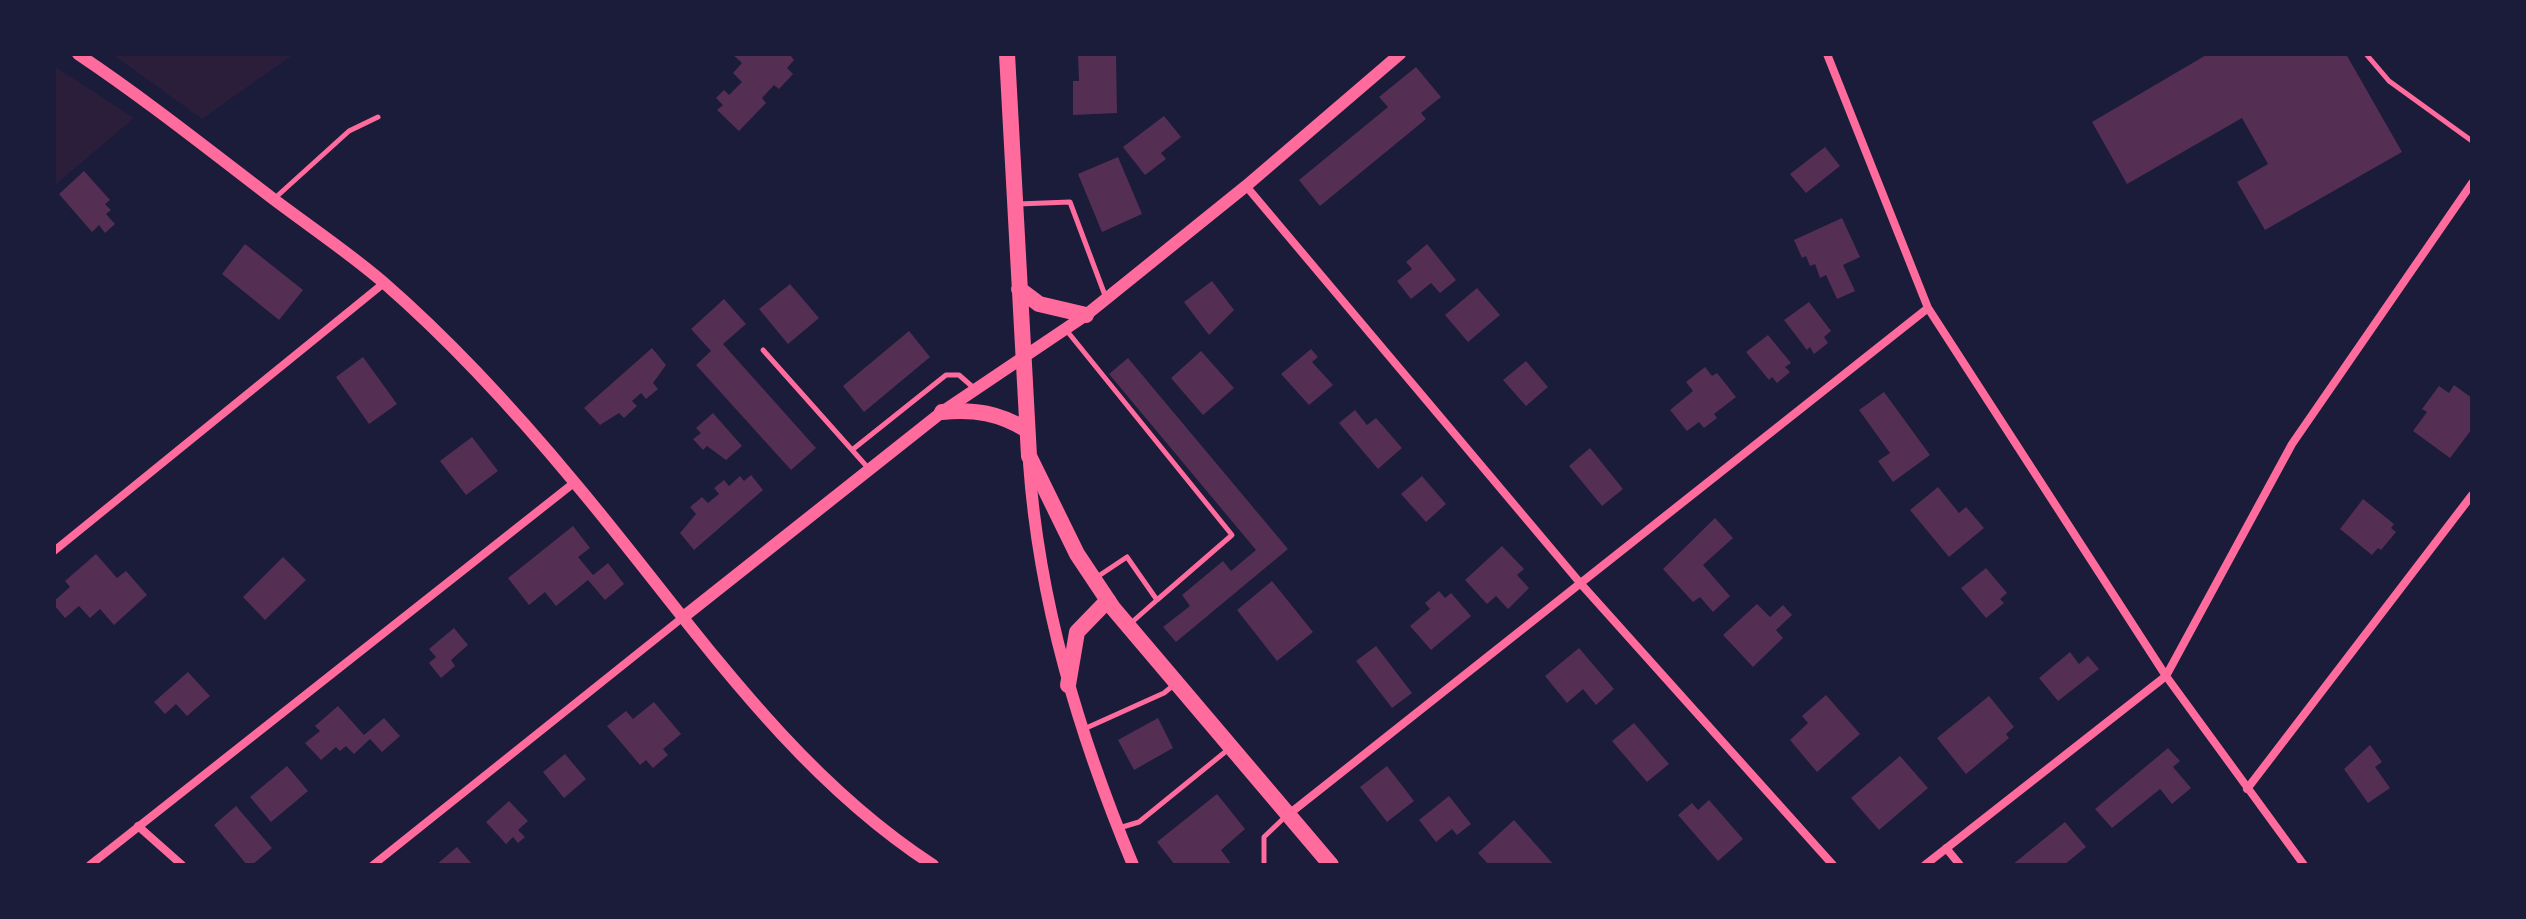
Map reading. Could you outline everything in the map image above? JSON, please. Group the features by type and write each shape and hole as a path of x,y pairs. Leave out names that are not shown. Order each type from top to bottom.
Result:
{"main road":[{"path":"1007,54 1029,456 1077,554 1108,600 1331,865"},
{"path":"1019,289 1039,304 1086,315"},
{"path":"942,412 967,409 993,413 1027,430"},
{"path":"1068,685 1077,632 1108,600"}],"street":[{"path":"78,54 384,283 481,379 575,482 682,618 799,753 860,809 933,865"},
{"path":"373,865 942,412 1066,330 1107,299 1246,186 1400,54"},
{"path":"1827,54 1928,308 2166,676 2304,865"},
{"path":"1925,865 2166,676 2292,444 2472,183"},
{"path":"1246,186 1581,584 1833,865"},
{"path":"54,551 384,283"},
{"path":"1288,815 1928,308"},
{"path":"1029,456 1034,531 1049,612 1068,685 1133,865"},
{"path":"90,865 575,482"},
{"path":"2247,789 2472,495"},
{"path":"138,826 182,865"},
{"path":"1946,848 1960,865"}],"lane":[{"path":"2366,54 2389,81 2472,141"},
{"path":"274,199 349,131 378,117"},
{"path":"1014,205 1070,202 1107,299"},
{"path":"1066,330 1232,535 1128,626"},
{"path":"763,350 869,470"},
{"path":"852,450 946,375 959,375 976,390"},
{"path":"1094,580 1127,557 1157,600"},
{"path":"1083,730 1164,693 1175,683"},
{"path":"1118,828 1139,822 1231,747"},
{"path":"1264,865 1264,837 1288,815"}],"shaded area":[{"path":"112,54 294,54 202,119"},
{"path":"54,66 134,118 54,186"}],"building":[{"path":"732,54 793,54 794,60 787,68 793,74 779,89 774,85 762,98 766,103 739,131 717,110 723,105 716,98 724,90 729,95 742,82 733,73 742,63"},
{"path":"1078,54 1116,54 1117,113 1073,115 1073,81 1079,81"},
{"path":"2208,54 2346,54 2402,152 2265,230 2237,182 2268,164 2242,118 2127,184 2092,122"},
{"path":"1416,67 1441,97 1421,113 1426,119 1320,206 1299,180 1388,107 1379,97"},
{"path":"1164,116 1181,137 1161,153 1166,159 1145,175 1123,147"},
{"path":"1825,147 1840,166 1806,193 1790,174"},
{"path":"1118,157 1142,214 1102,232 1078,174"},
{"path":"84,171 110,200 105,204 111,210 106,214 115,224 105,233 99,225 92,232 59,194"},
{"path":"1842,218 1860,257 1843,265 1855,291 1837,299 1826,275 1820,278 1815,264 1810,266 1806,256 1802,258 1794,240"},
{"path":"245,244 303,290 279,320 222,274"},
{"path":"1427,244 1456,280 1440,293 1431,283 1411,299 1397,281 1412,269 1406,262"},
{"path":"1212,281 1234,310 1209,335 1184,302"},
{"path":"790,284 819,318 788,344 759,309"},
{"path":"1477,288 1500,315 1468,342 1445,315"},
{"path":"724,299 746,324 723,344 816,448 791,470 696,365 711,351 691,329"},
{"path":"1809,302 1831,331 1824,337 1828,343 1814,354 1810,347 1807,350 1784,320"},
{"path":"909,331 930,357 864,412 843,386"},
{"path":"1768,335 1791,363 1785,367 1790,372 1777,383 1772,377 1769,380 1746,352"},
{"path":"652,348 666,365 653,383 658,389 646,399 641,393 632,401 637,406 624,418 619,413 600,425 584,408"},
{"path":"1311,349 1318,357 1312,362 1333,385 1309,405 1281,374"},
{"path":"1201,351 1234,388 1203,415 1171,378"},
{"path":"363,357 397,404 369,424 336,377"},
{"path":"1128,358 1288,549 1176,642 1163,627 1190,606 1182,595 1223,561 1231,571 1256,550 1109,374"},
{"path":"1526,361 1548,387 1526,406 1503,380"},
{"path":"1705,367 1712,376 1717,373 1736,397 1714,414 1717,418 1704,428 1699,422 1687,431 1670,410 1693,391 1686,382"},
{"path":"2454,385 2472,398 2472,429 2450,458 2413,431 2427,412 2422,409 2439,386 2449,393"},
{"path":"1884,392 1930,455 1893,482 1878,461 1890,453 1859,410"},
{"path":"1355,410 1367,425 1376,418 1402,448 1378,469 1339,423"},
{"path":"713,413 742,446 726,460 707,446 703,450 693,439 701,433 696,428"},
{"path":"472,437 498,471 466,495 440,461"},
{"path":"1590,448 1623,489 1602,506 1569,466"},
{"path":"751,475 763,490 694,550 680,533 696,514 690,507 702,497 708,503 719,494 714,488 724,480 729,486 740,476 744,481"},
{"path":"1422,476 1446,504 1426,522 1401,494"},
{"path":"1938,487 1959,513 1966,507 1984,528 1949,557 1910,510"},
{"path":"2363,499 2394,524 2391,528 2396,532 2381,550 2378,548 2372,555 2340,529"},
{"path":"1715,518 1733,538 1703,565 1730,596 1713,612 1700,597 1693,602 1663,569"},
{"path":"573,526 590,548 578,557 593,575 608,563 624,584 605,600 588,580 556,606 545,592 529,605 508,578"},
{"path":"1502,546 1524,569 1517,575 1529,588 1508,609 1496,596 1487,604 1465,580"},
{"path":"96,554 117,578 126,571 147,595 114,625 100,609 90,618 79,606 65,618 54,605 54,601 70,587 65,581"},
{"path":"283,557 306,580 265,620 243,597"},
{"path":"1986,568 2007,593 2000,599 2004,603 1986,618 1961,588"},
{"path":"1272,581 1313,632 1277,661 1237,610"},
{"path":"1439,591 1445,598 1451,593 1471,616 1431,650 1410,626 1430,609 1425,603"},
{"path":"1757,604 1770,617 1783,605 1792,615 1776,630 1783,638 1753,667 1723,635"},
{"path":"454,628 468,645 451,660 455,666 441,678 429,663 436,657 429,649"},
{"path":"1376,646 1412,693 1392,708 1356,661"},
{"path":"1579,648 1614,689 1596,705 1583,689 1567,703 1545,676"},
{"path":"2070,652 2079,664 2088,656 2099,669 2058,701 2039,678"},
{"path":"188,672 210,696 187,716 176,704 165,714 154,702"},
{"path":"1826,695 1860,734 1817,772 1790,740 1808,723 1802,716"},
{"path":"1989,696 2014,727 2006,734 2009,738 1966,774 1937,738"},
{"path":"654,702 681,734 663,749 668,755 653,768 646,760 640,765 607,726 626,711 633,719"},
{"path":"338,706 364,735 384,718 400,736 382,752 370,739 354,754 346,746 340,751 336,747 321,760 305,743 320,731 315,726"},
{"path":"1158,718 1173,748 1134,770 1118,740"},
{"path":"1634,723 1669,764 1647,782 1612,741"},
{"path":"2370,745 2382,762 2375,767 2390,788 2368,803 2344,769"},
{"path":"2168,748 2180,761 2173,767 2191,788 2172,804 2160,789 2112,828 2095,809"},
{"path":"565,754 586,779 564,798 543,772"},
{"path":"1900,756 1928,788 1879,830 1851,798"},
{"path":"287,766 308,791 271,822 250,797"},
{"path":"1387,766 1414,801 1387,822 1360,787"},
{"path":"1217,794 1245,829 1221,850 1232,865 1175,865 1157,842"},
{"path":"1449,796 1471,824 1457,835 1452,829 1436,842 1419,820"},
{"path":"1709,800 1743,839 1718,861 1678,815 1692,803 1698,810"},
{"path":"509,801 528,821 518,830 525,837 518,843 513,837 506,844 486,822"},
{"path":"236,806 272,848 252,865 247,865 214,825"},
{"path":"1514,820 1554,865 1489,865 1478,853"},
{"path":"2065,822 2086,847 2064,865 2012,865"},
{"path":"457,847 473,865 436,865"}]}
